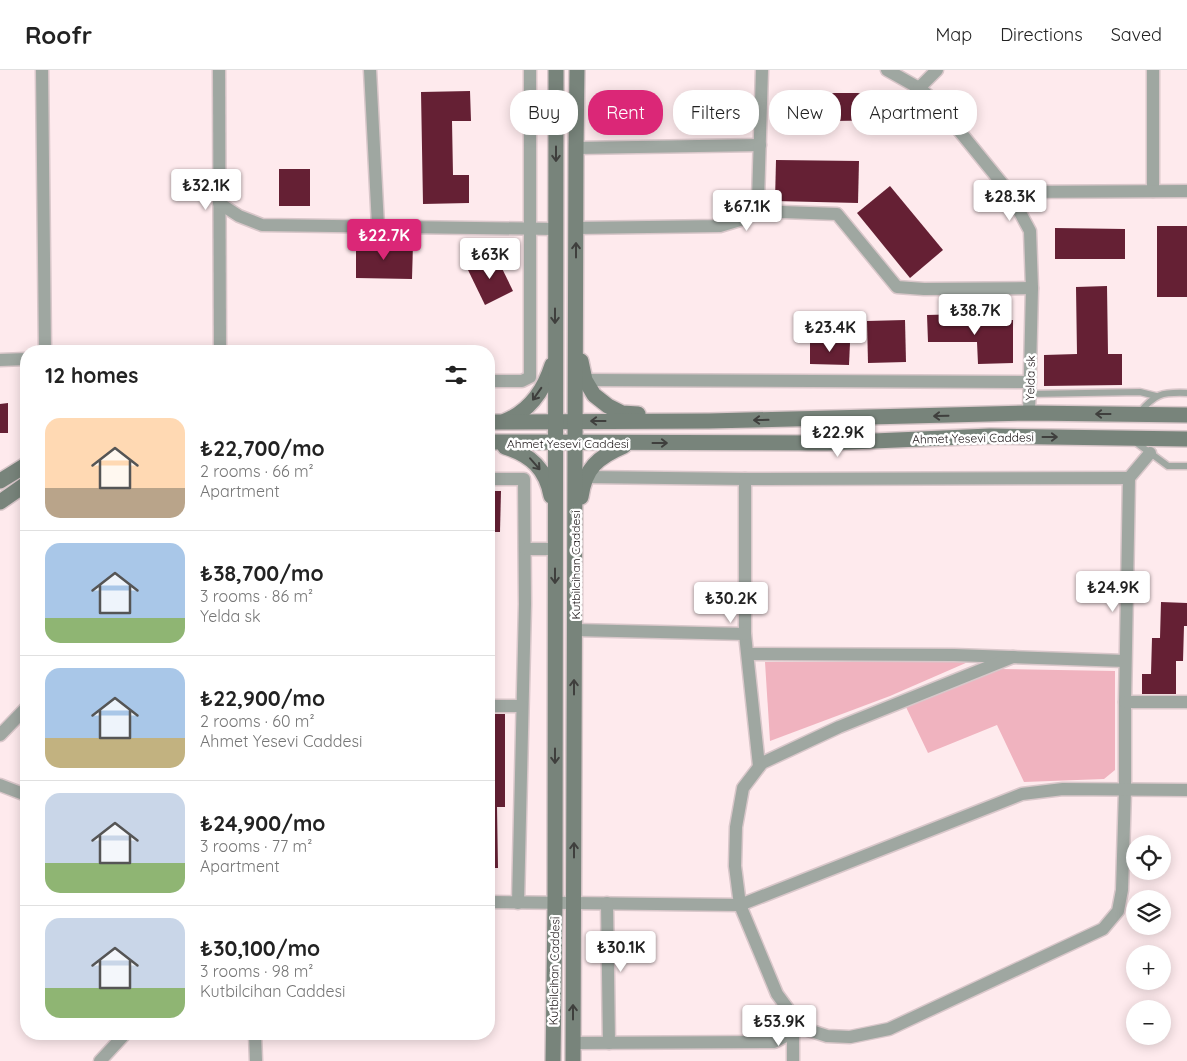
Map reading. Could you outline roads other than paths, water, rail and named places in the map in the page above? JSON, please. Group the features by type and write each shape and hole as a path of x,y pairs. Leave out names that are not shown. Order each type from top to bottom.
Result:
{"street":[{"path":"42,70 45,345"},
{"path":"219,70 220,345"},
{"path":"370,70 378,226"},
{"path":"495,381 522,381 530,377 530,70"},
{"name":"Kutbilcihan Caddesi","path":"553,1061 555,903 556,70"},
{"name":"Kutbilcihan Caddesi","path":"573,1061 574,421 577,70"},
{"path":"576,228 720,226 740,220 753,211 758,200 762,70"},
{"name":"Yelda sk","path":"887,70 919,88 935,101 1009,192 1030,231 1032,288 1030,414"},
{"path":"919,88 937,70"},
{"path":"1153,70 1153,191"},
{"path":"576,148 760,145"},
{"path":"1009,192 1187,191"},
{"path":"219,203 239,216 262,225 556,229"},
{"path":"753,211 836,214 897,288 924,290 1032,288"},
{"path":"575,335 585,380 594,395 608,406 622,413 709,421"},
{"path":"496,422 516,416 528,408 548,379 555,354"},
{"path":"0,360 20,359"},
{"path":"585,380 1030,388"},
{"name":"Ahmet Yesevi Caddesi","path":"496,422 709,421 1030,414 1187,415"},
{"name":"Ahmet Yesevi Caddesi","path":"495,442 575,444 827,443 990,436 1187,439"},
{"path":"575,536 582,489 586,477 595,462 603,456 631,443"},
{"path":"495,444 518,451 528,456 536,464 550,487 555,518"},
{"path":"573,1043 774,1042 798,1030 827,1036 850,1037 889,1029 1103,929 1118,911 1122,890 1129,478 1150,453"},
{"path":"0,482 20,469"},
{"path":"586,477 745,479 1129,478"},
{"path":"495,479 524,479 525,604 518,903"},
{"path":"745,479 745,634 759,766"},
{"path":"0,502 20,488"},
{"path":"524,549 555,549"},
{"path":"574,630 745,634"},
{"path":"748,654 944,655 1126,661"},
{"path":"793,1061 798,1030 777,994 740,905 735,866 736,827 743,788 762,763 839,727 1013,657"},
{"path":"1125,702 1187,702"},
{"path":"495,706 522,706"},
{"path":"0,735 20,714"},
{"path":"0,784 20,792"},
{"path":"495,902 740,905 1022,794 1063,789 1187,790"},
{"path":"607,903 609,1043"},
{"path":"100,1061 119,1040"},
{"path":"255,1040 256,1061"}],"lane":[{"path":"1030,388 1140,392 1156,396 1174,392 1187,392"},
{"path":"1138,414 1156,396"},
{"path":"1130,438 1168,466 1187,466"}]}
